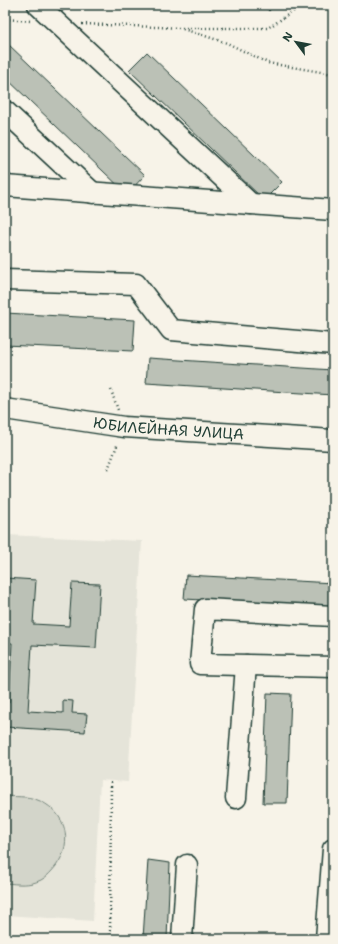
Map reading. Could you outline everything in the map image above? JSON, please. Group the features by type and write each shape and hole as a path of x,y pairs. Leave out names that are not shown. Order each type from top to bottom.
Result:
{"street":[{"path":"38,5 251,204"},
{"path":"5,111 93,193"},
{"path":"5,186 333,210"},
{"path":"5,280 136,284 171,330 333,344"},
{"name":"ЮБИЛЕЙНАЯ УЛИЦА","path":"5,409 124,427 333,440"},
{"path":"333,616 205,609 200,664 333,667"},
{"path":"236,798 246,665"},
{"path":"326,939 333,849"},
{"path":"182,939 187,865"}],"path":[{"path":"5,19 58,23 181,28 268,28 303,5"},
{"path":"181,28 227,43 268,63 333,74"},
{"path":"110,939 111,781"}],"shaded area":[{"path":"5,535 142,541 128,782 100,780 93,921 5,915"},
{"path":"5,796 32,798 45,804 54,810 64,827 66,836 62,856 49,874 37,882 23,884 5,883"}],"building":[{"path":"50,5 68,5 60,14"},
{"path":"263,5 274,5 269,11"},
{"path":"8,44 145,175 127,194 5,77 5,47"},
{"path":"147,52 282,182 264,200 129,70"},
{"path":"5,169 11,175 5,181"},
{"path":"5,313 135,320 133,351 5,345"},
{"path":"148,358 333,370 333,395 146,383"},
{"path":"186,575 333,583 333,607 184,599"},
{"path":"5,578 36,580 33,624 69,626 72,583 100,584 96,648 32,645 28,711 63,713 63,700 73,701 72,713 87,714 85,732 5,727 5,703 9,703 12,643 5,643"},
{"path":"267,693 291,694 287,803 263,803"},
{"path":"148,860 170,863 167,939 143,939"}]}
